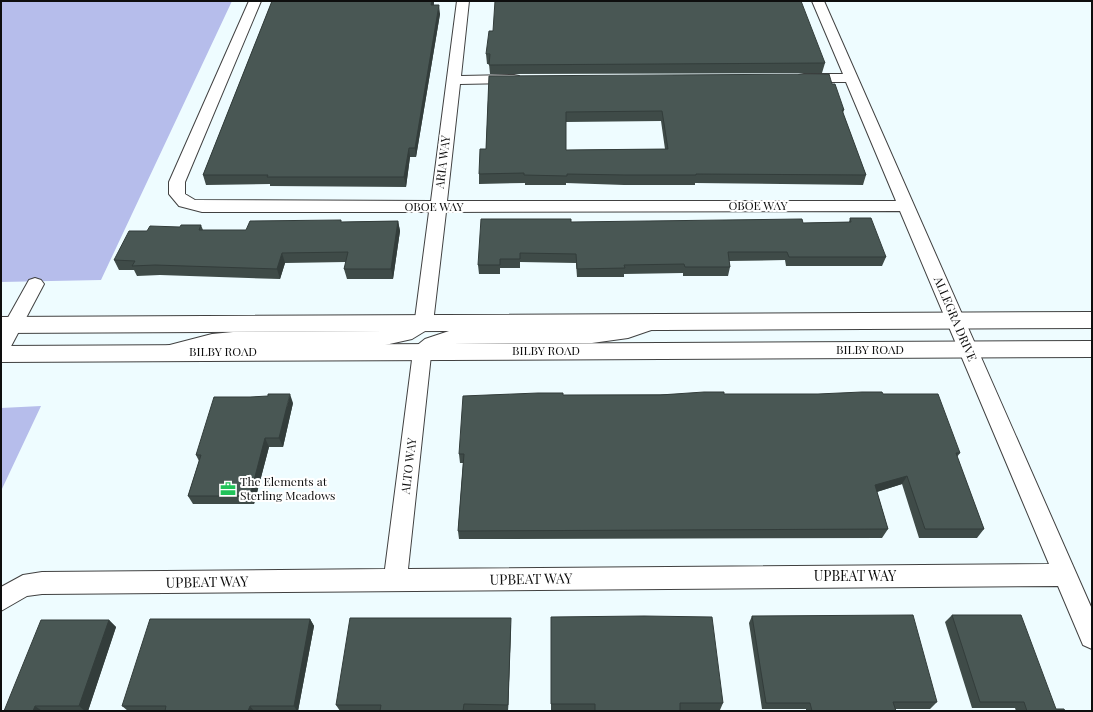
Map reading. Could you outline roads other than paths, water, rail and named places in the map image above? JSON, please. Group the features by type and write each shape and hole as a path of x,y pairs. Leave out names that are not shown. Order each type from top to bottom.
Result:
{"street":[{"name":"OBOE WAY","path":"255,1 176,182 176,195 181,200 193,206 906,206"},
{"name":"ARIA WAY","path":"424,323 462,1"},
{"name":"ALLEGRA DRIVE","path":"818,1 1092,637"},
{"path":"787,78 851,78"},
{"path":"453,80 525,79"},
{"path":"1,347 7,325 35,284"},
{"path":"7,325 1092,320"},
{"path":"422,352 436,341 452,337 592,336 628,331 655,322"},
{"path":"168,352 212,341 233,339 385,338 405,334 424,323"},
{"name":"BILBY ROAD","path":"1,354 168,352 1092,349"},
{"name":"ALTO WAY","path":"395,581 422,352"},
{"name":"UPBEAT WAY","path":"1,600 23,586 42,583 1065,575"}],"place":[{"name":"The Elements at Sterling Meadows","path":"228,489"}]}
